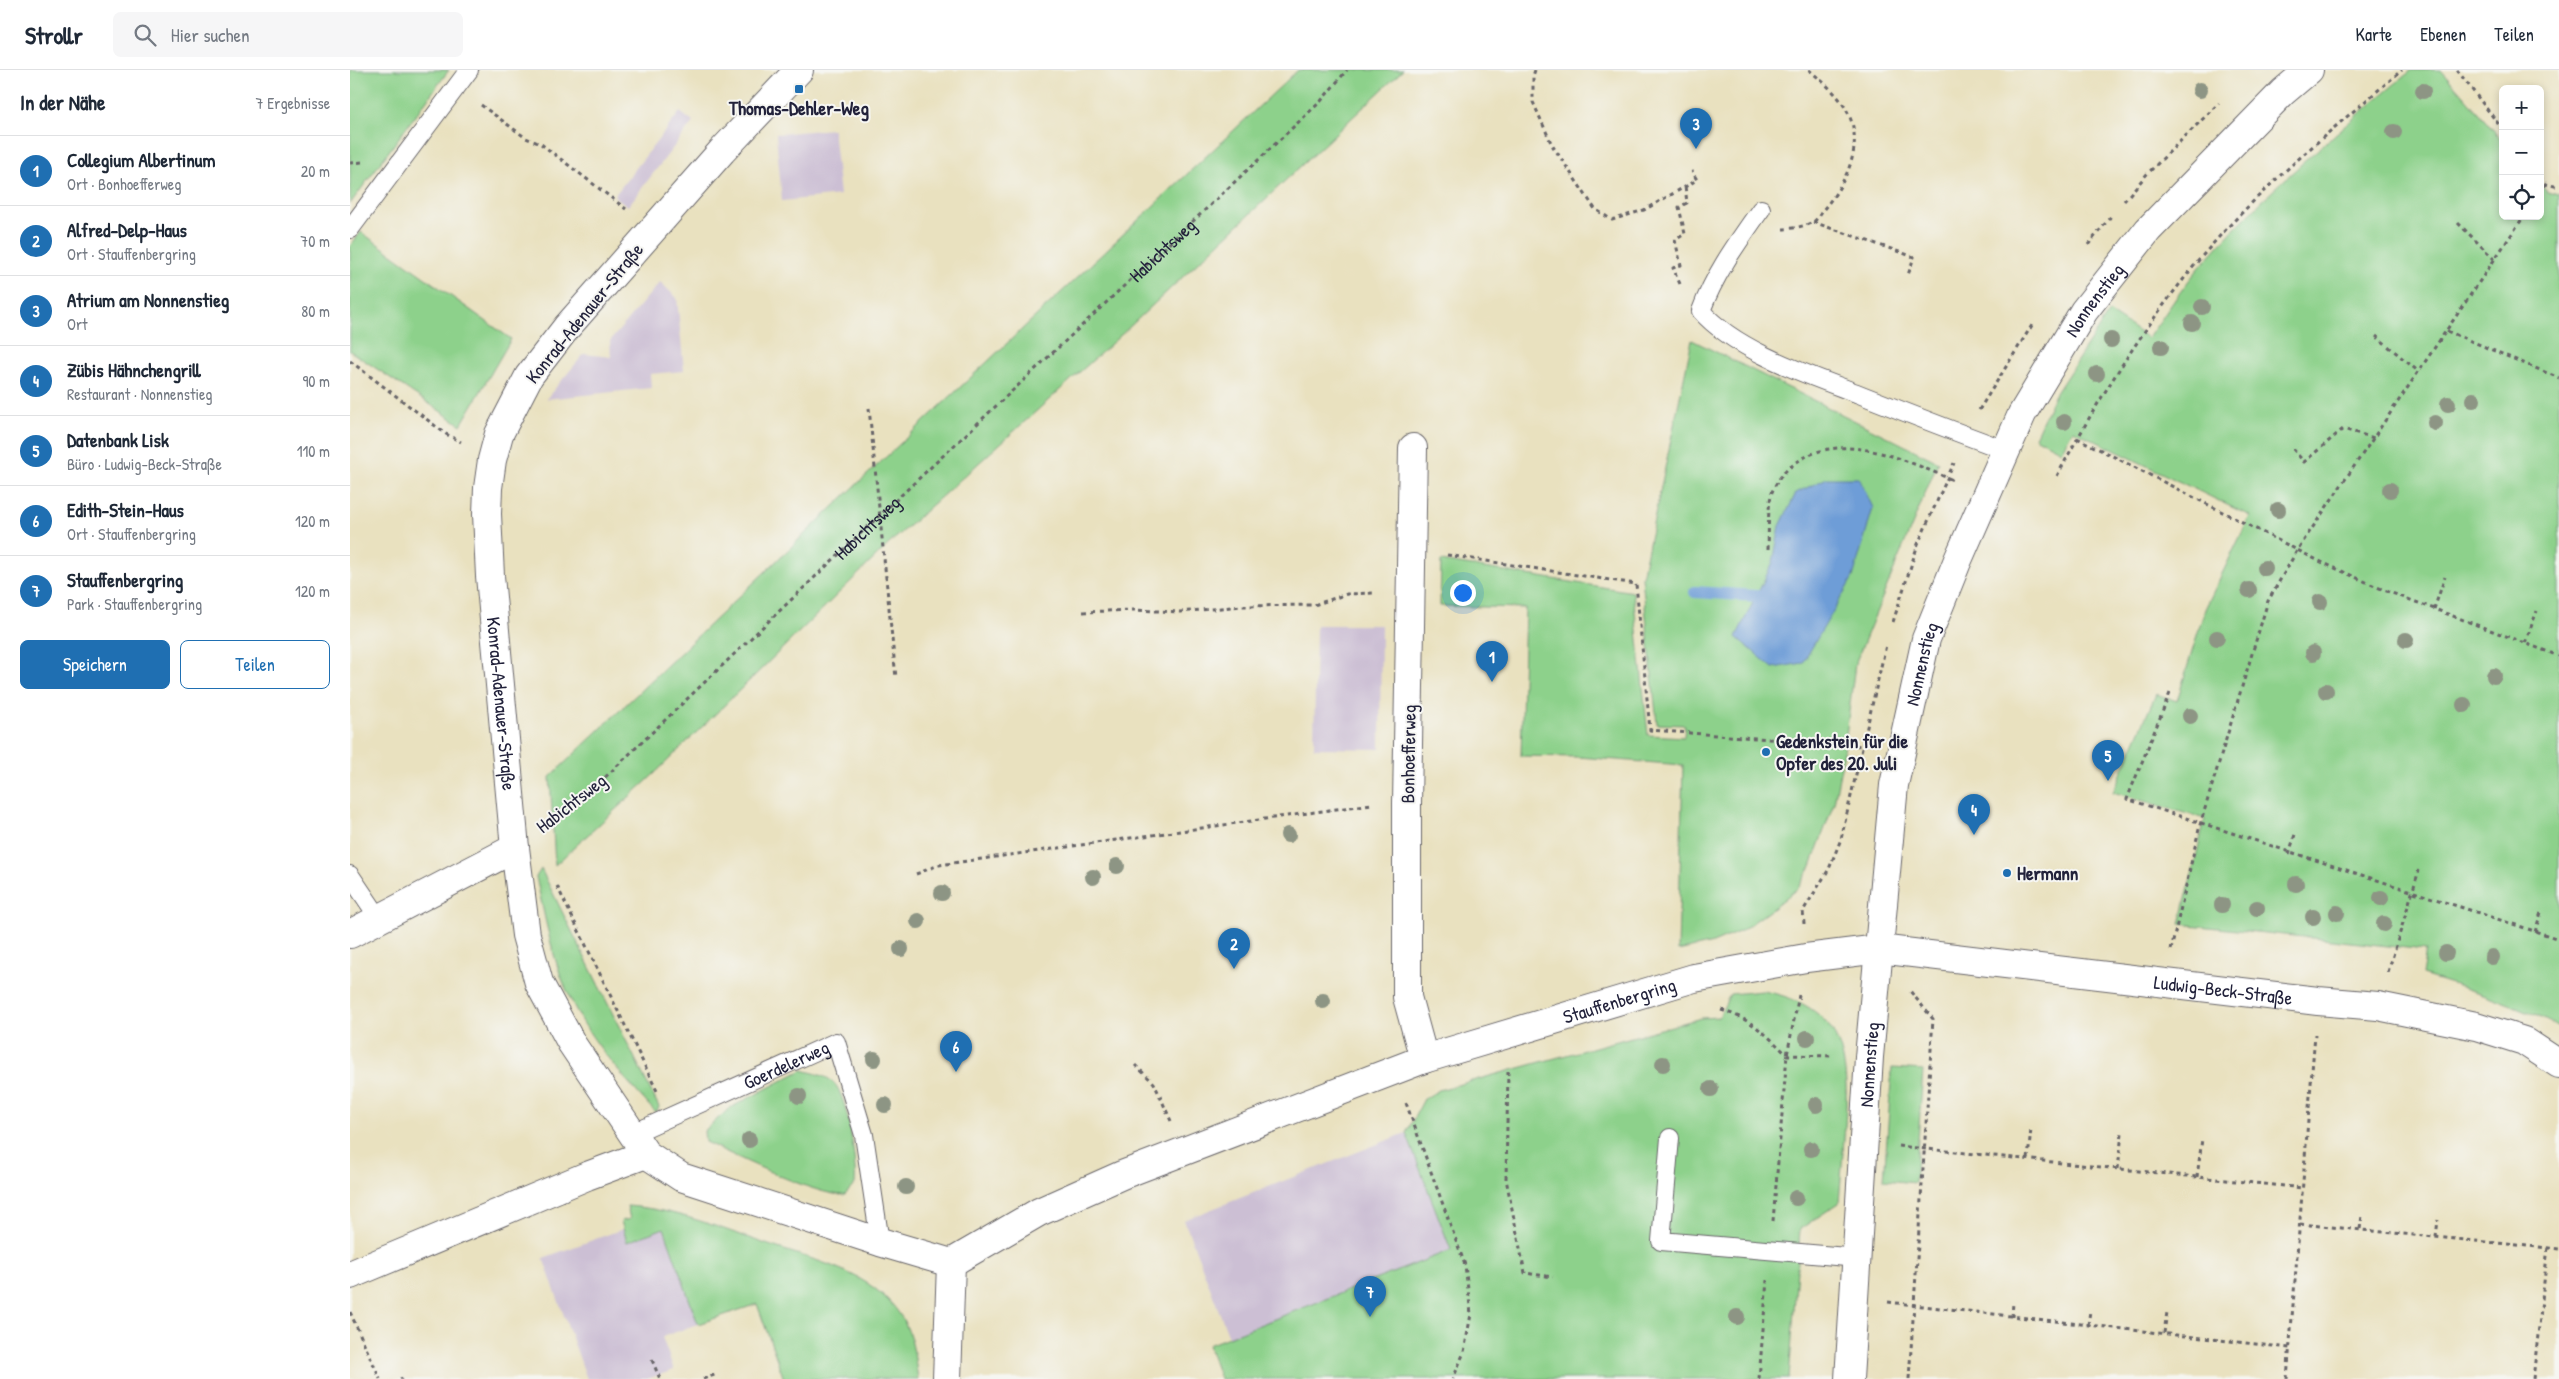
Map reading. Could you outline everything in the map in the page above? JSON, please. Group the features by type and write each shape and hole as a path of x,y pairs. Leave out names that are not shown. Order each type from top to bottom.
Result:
{"street":[{"name":"Konrad-Adenauer-Straße","path":"515,848 490,576 487,514 492,460 499,434 525,384 568,327 729,144 798,70"},
{"name":"Nonnenstieg","path":"1849,1379 1870,1057 1894,785 1926,639 2005,450 2022,414 2084,312 2148,230 2283,92 2309,70"},
{"name":"Bonhoefferweg","path":"1413,448 1407,804 1408,997 1424,1059"},
{"path":"350,934 515,848 526,935 539,983 572,1044 639,1144 681,1177 880,1242 951,1263 947,1379"},
{"name":"Stauffenbergring","path":"951,1263 1039,1212 1122,1175 1394,1069 1694,978 1806,958 1879,949"},
{"name":"Ludwig-Beck-Straße","path":"1879,949 2318,1001 2378,1006 2476,1026 2524,1041 2559,1064"},
{"name":"Goerdelerweg","path":"350,1275 587,1176 639,1144"}],"lane":[{"path":"350,229 469,70"},
{"path":"1761,209 1720,268 1708,292 1701,312 1708,319 1733,338 1796,369 2005,450"},
{"path":"350,875 379,918"},
{"name":"Goerdelerweg","path":"639,1144 670,1116 836,1042 864,1135 880,1242"},
{"path":"1670,1138 1661,1241 1858,1258"}],"path":[{"name":"Habichtsweg","path":"515,848 597,785 880,515 1314,108 1347,70"},
{"path":"1535,70 1533,76 1533,102 1552,145 1595,209 1612,220 1622,219 1644,210 1696,180 1692,171"},
{"path":"1809,70 1831,88 1840,100 1852,122 1855,141 1850,165 1841,186 1814,222"},
{"path":"2057,476 2108,384 2186,276 2237,219 2308,150 2402,70"},
{"path":"2456,70 2499,125"},
{"path":"478,103 526,138 541,144 630,213"},
{"path":"2544,181 2546,184 2559,187"},
{"path":"1680,283 1673,268 1681,265 1675,240 1685,234 1679,207 1687,203 1685,186"},
{"path":"2164,983 2200,825 2268,601 2298,549 2521,220"},
{"path":"1751,224 1770,229 1787,229 1814,222 1914,257 1908,275"},
{"path":"2458,223 2494,259"},
{"path":"2447,331 2559,378"},
{"path":"2376,336 2419,372"},
{"path":"350,361 446,434 492,460"},
{"path":"869,408 896,678"},
{"path":"2293,449 2304,462 2343,428 2374,438"},
{"path":"2077,438 2384,590 2559,656"},
{"path":"1768,549 1770,502 1773,490 1790,467 1802,457 1832,447 1865,450 1905,460 1934,472"},
{"path":"1439,554 1636,584 1650,730 1848,745"},
{"path":"2434,609 2446,577"},
{"path":"1083,612 1132,610 1180,612 1242,606 1314,605 1347,594 1411,592"},
{"path":"2526,644 2537,611"},
{"path":"2170,693 2126,800 2289,854 2559,939"},
{"path":"916,874 939,865 1371,804 1407,804"},
{"path":"2289,854 2296,831"},
{"path":"2396,944 2420,870"},
{"path":"556,884 670,1116"},
{"path":"2534,932 2542,909"},
{"path":"1879,949 1933,1019 1909,1379"},
{"path":"1759,1379 1787,1056 1806,958"},
{"path":"1694,978 1718,1008 1741,1016 1762,1030 1787,1056 1870,1057"},
{"path":"2287,1379 2318,1001"},
{"path":"1509,1033 1506,1179 1525,1273 1553,1276"},
{"path":"1135,1065 1154,1083 1184,1151"},
{"path":"1394,1069 1465,1265 1471,1314 1464,1352 1453,1379"},
{"path":"2028,1159 2031,1129"},
{"path":"2118,1169 2122,1133"},
{"path":"2197,1177 2202,1139"},
{"path":"1924,1148 2303,1188"},
{"path":"2360,1229 2362,1216"},
{"path":"2436,1237 2438,1220"},
{"path":"2300,1224 2559,1249"},
{"path":"2533,1379 2548,1247"},
{"path":"2012,1317 2013,1302"},
{"path":"1914,1305 2290,1348"},
{"path":"2088,1325 2090,1311"},
{"path":"350,1312 380,1379"},
{"path":"2164,1333 2167,1312"},
{"path":"652,1360 660,1379"},
{"path":"703,1379 717,1374"}],"shaded area":[{"path":"680,112 693,122 628,206 614,196"},
{"path":"833,129 840,195 782,201 776,134"},
{"path":"660,282 677,298 684,371 650,374 651,388 546,399 584,354 611,357 610,341"},
{"path":"1316,625 1381,625 1380,749 1314,748"},
{"path":"1406,1133 1451,1250 1229,1337 1184,1220"},
{"path":"664,1228 698,1324 662,1337 674,1370 647,1379 587,1379 543,1258 623,1229 628,1241"}],"green space":[{"path":"350,70 449,70 350,204"},
{"path":"1298,70 1403,70 1122,334 890,543 651,777 555,865 550,777 853,488"},
{"path":"2412,70 2441,70 2499,136 2499,220 2544,220 2544,189 2547,192 2559,195 2559,1027 2526,1011 2492,998 2422,975 2426,950 2180,924 2205,819 2113,792 2156,694 2177,701 2205,609 2250,516 2073,430 2061,451 2035,437 2054,396 2109,312 2148,338 2190,279 2240,223 2296,169"},
{"path":"361,232 511,339 461,425 350,351 350,246"},
{"path":"1692,340 1938,462 1855,664 1844,752 1834,803 1811,866 1799,887 1741,931 1713,943 1678,951 1683,765 1578,757 1521,756 1525,608 1440,606 1441,561 1633,592 1648,735 1684,737 1685,725 1657,724 1642,577"},
{"path":"541,869 659,1107 656,1113 620,1073 598,1044 587,1029 570,998 558,969 546,923 536,877"},
{"path":"1763,991 1790,998 1810,1008 1825,1022 1836,1038 1846,1077 1845,1126 1839,1203 1800,1229 1789,1379 1220,1379 1208,1345 1451,1250 1406,1133 1424,1099 1439,1090 1701,1018 1719,1017 1730,994"},
{"path":"1892,1068 1923,1070 1915,1183 1884,1180"},
{"path":"802,1070 831,1080 839,1091 843,1102 853,1147 855,1175 855,1184 845,1195 832,1194 796,1182 705,1142 704,1131 730,1108"},
{"path":"627,1206 662,1211 697,1220 830,1265 861,1279 887,1299 902,1317 910,1336 918,1379 784,1379 757,1304 698,1324 664,1228 627,1242 621,1221 630,1219"}],"water":[{"path":"1827,478 1859,478 1873,508 1853,577 1803,663 1773,668 1736,637 1773,562 1780,526 1796,493"}],"waterway":[{"path":"1695,592 1772,597"}],"place":[{"name":"Thomas-Dehler-Weg","path":"799,89"},
{"name":"Atrium am Nonnenstieg","path":"1696,149"},
{"name":"Collegium Albertinum","path":"1492,682"},
{"name":"Gedenkstein für die Opfer des 20. Juli","path":"1766,752"},
{"name":"Datenbank Lisk","path":"2108,781"},
{"name":"Zübis Hähnchengrill","path":"1974,835"},
{"name":"Hermann","path":"2007,873"},
{"name":"Alfred-Delp-Haus","path":"1234,969"},
{"name":"Edith-Stein-Haus","path":"956,1072"},
{"name":"Stauffenbergring","path":"1370,1317"}]}
